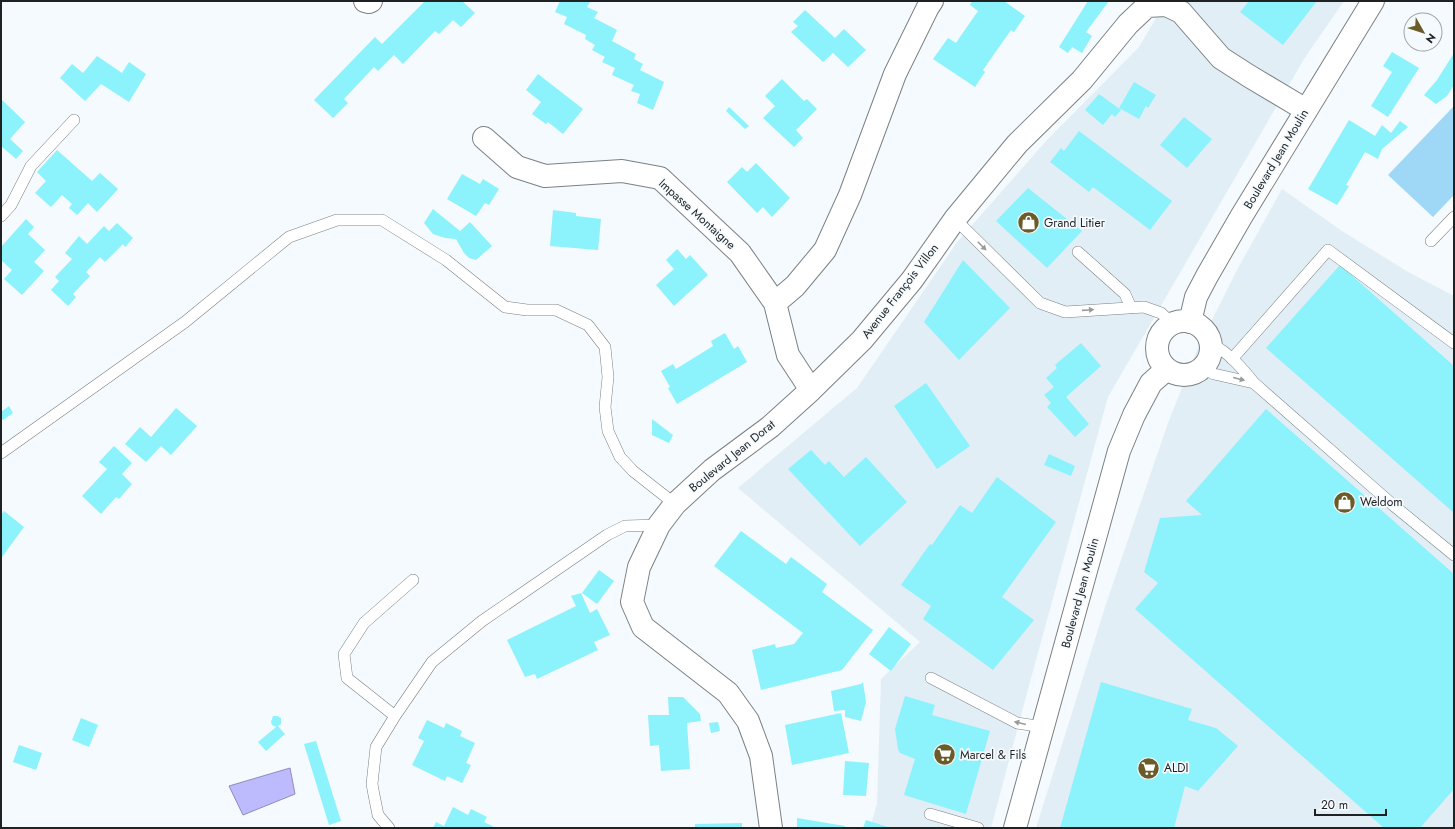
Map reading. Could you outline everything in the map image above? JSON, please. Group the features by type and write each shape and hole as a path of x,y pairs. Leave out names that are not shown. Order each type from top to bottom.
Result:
{"street":[{"path":"365,1 371,1"},
{"path":"811,390 788,355 775,303 795,286 825,250 850,195 895,74 932,1"},
{"name":"Boulevard Jean Moulin","path":"1181,323 1241,217 1372,1"},
{"name":"Avenue François Villon","path":"811,390 862,340 912,280 955,219 1017,144 1082,80 1128,24 1147,6 1166,6 1181,12 1221,58 1306,110"},
{"name":"Impasse Montaigne","path":"484,138 516,167 545,176 622,171 660,178 740,253 775,303"},
{"path":"1181,323 1200,326 1208,334 1212,344 1211,355 1206,365 1198,372 1187,375 1176,374 1167,369 1161,362 1158,354 1160,336 1165,329 1181,323"},
{"name":"Boulevard Jean Moulin","path":"1015,828 1120,451 1134,415 1151,383 1167,369"},
{"name":"Boulevard Jean Dorat","path":"771,828 761,756 748,721 728,693 643,627 632,602 639,567 659,525 675,504 712,470 770,427 811,390"}],"lane":[{"path":"1,216 11,205 31,166 74,120"},
{"path":"1430,241 1454,216"},
{"path":"955,219 1040,303 1065,312 1144,307 1161,312 1181,323"},
{"path":"1,453 185,322 289,237 337,220 382,220 446,260 505,307 527,310 556,310 588,325 605,347 608,377 605,407 608,431 620,457 633,471 675,504"},
{"path":"1232,359 1328,250 1454,343"},
{"path":"1078,252 1125,294 1131,308"},
{"path":"1212,344 1239,364 1254,383 1393,505 1454,555"},
{"path":"1202,368 1214,374 1254,383"},
{"path":"389,828 378,815 372,784 376,747 394,716 432,662 482,621 607,535 625,526 659,525"},
{"path":"394,716 347,678 344,654 364,623 413,580"},
{"path":"931,678 1017,722 1043,727"},
{"path":"930,814 978,828"}],"shaded area":[{"path":"1166,1 1344,1 1304,59 1108,397 991,828 870,828 877,804 881,679 920,642 738,488 857,388 958,241 1047,140 1139,47"},
{"path":"1454,106 1454,195 1433,217 1388,175"},
{"path":"1282,189 1342,231 1408,272 1454,296 1454,828 1036,828 1106,604 1168,423 1197,350 1237,270"},
{"path":"290,768 295,794 243,815 229,786"}],"building":[{"path":"425,1 462,1 475,13 461,27 453,20 439,34 435,31 403,64 394,55 378,71 374,67 344,99 348,103 333,118 314,100 375,37 382,44"},
{"path":"560,1 590,2 587,7 598,12 594,18 617,30 612,41 636,54 634,59 643,64 640,70 664,82 653,110 637,103 640,94 631,91 634,85 612,75 615,68 602,62 605,57 592,50 595,45 585,39 586,35 564,24 567,17 555,12"},
{"path":"972,1 1004,1 1025,16 1014,32 1011,30 983,70 985,72 975,87 933,59 948,38 956,43 978,11 970,5"},
{"path":"1088,1 1109,1 1086,32 1092,36 1082,53 1072,47 1068,53 1059,47"},
{"path":"1249,1 1317,1 1283,45 1240,12"},
{"path":"805,10 835,38 844,29 866,50 848,67 833,53 823,62 791,32 798,26 793,22"},
{"path":"1392,52 1419,68 1388,117 1371,106 1392,72 1383,66"},
{"path":"1454,53 1454,85 1447,96 1436,104 1424,95 1437,80"},
{"path":"97,56 122,73 129,62 146,74 129,102 101,84 85,101 60,78 72,64 83,73"},
{"path":"538,74 583,109 563,134 548,122 546,124 532,114 541,102 526,90"},
{"path":"782,79 804,101 807,99 817,109 796,130 803,138 794,147 763,118 775,106 765,96"},
{"path":"1134,82 1156,95 1148,108 1146,106 1139,119 1119,108"},
{"path":"1099,94 1121,110 1115,117 1112,114 1103,125 1085,110"},
{"path":"1,99 25,122 10,139 23,151 16,159 1,146"},
{"path":"729,107 749,126 745,129 726,111"},
{"path":"1184,117 1212,139 1187,168 1160,145"},
{"path":"1349,120 1375,136 1382,125 1391,133 1400,121 1408,127 1382,149 1378,159 1365,152 1346,185 1349,186 1337,205 1308,189"},
{"path":"1079,131 1172,201 1150,230 1093,187 1089,192 1050,162 1061,148 1064,151"},
{"path":"57,150 92,181 100,173 118,189 97,212 88,203 77,215 69,208 72,204 62,195 51,207 35,193 46,181 37,172"},
{"path":"756,163 790,198 772,217 763,207 757,213 727,182 742,167 747,172"},
{"path":"462,174 480,184 483,179 499,189 489,205 485,203 476,216 447,199"},
{"path":"1028,188 1082,231 1047,268 996,221"},
{"path":"433,209 460,231 470,222 492,246 476,260 469,258 464,253 456,239 445,238 433,234 424,223"},
{"path":"553,210 576,213 576,216 601,219 598,250 550,246"},
{"path":"26,219 34,227 28,234 45,250 34,262 44,271 22,295 4,279 12,270 1,260 1,247"},
{"path":"117,223 133,238 125,247 123,244 105,262 100,257 86,272 90,276 73,294 76,297 68,306 51,290 59,281 55,277 72,259 65,253 79,236 87,244 104,226 109,231"},
{"path":"677,249 686,259 690,255 708,275 674,306 656,285 674,269 666,260"},
{"path":"963,260 1010,308 959,360 924,322"},
{"path":"1340,265 1454,366 1453,512 1266,348"},
{"path":"725,333 734,349 738,346 747,362 677,404 661,371 673,364 676,369 713,346 711,341"},
{"path":"1081,343 1101,366 1066,397 1089,424 1075,437 1047,407 1051,403 1044,395 1054,387 1046,378 1057,368 1055,365"},
{"path":"926,383 970,446 937,469 894,406"},
{"path":"9,406 13,413 3,420 1,418 1,412"},
{"path":"176,408 197,426 171,455 161,446 146,462 125,444 140,427 151,437"},
{"path":"1266,409 1454,574 1454,789 1420,828 1384,828 1135,609 1158,583 1144,572 1160,518 1202,515 1186,501"},
{"path":"652,419 673,435 669,443 652,435"},
{"path":"114,446 132,463 122,474 132,484 119,499 116,497 101,514 82,496 107,469 99,462"},
{"path":"811,450 825,465 829,461 844,477 866,457 907,502 860,546 788,469"},
{"path":"1049,454 1075,466 1071,476 1044,465"},
{"path":"997,477 1056,522 1002,597 1034,620 993,670 923,619 931,606 901,585 930,544 932,545 960,505 972,513"},
{"path":"4,511 24,527 2,557 1,515"},
{"path":"741,531 786,564 791,557 827,584 822,592 873,630 842,670 761,690 752,650 775,644 776,648 794,644 803,633 714,566"},
{"path":"599,570 614,581 597,604 582,593"},
{"path":"581,593 590,613 597,609 610,635 594,642 598,650 537,679 535,674 525,677 507,640 576,606 571,596"},
{"path":"889,627 911,644 891,671 869,654"},
{"path":"863,682 866,702 861,721 845,717 845,710 834,711 831,691 861,684"},
{"name":"ALDI","path":"1101,682 1192,709 1188,720 1216,728 1238,746 1198,791 1185,786 1174,828 1060,828"},
{"name":"Marcel & Fils","path":"905,696 935,705 932,715 990,731 966,814 904,795 915,759 900,753 898,749 895,729"},
{"path":"668,697 683,697 700,714 701,721 687,723 690,769 661,771 659,745 650,746 648,715 669,715"},
{"path":"841,713 849,753 792,765 785,725"},
{"path":"273,716 281,718 281,724 278,726 285,734 266,751 258,742 276,727 272,725 271,722"},
{"path":"81,718 98,725 89,747 72,740"},
{"path":"427,720 444,728 446,723 462,731 460,736 475,743 466,763 471,765 462,783 447,776 445,781 412,765 424,741 418,738"},
{"path":"718,722 720,731 711,733 709,723"},
{"path":"316,741 341,821 329,825 304,744"},
{"path":"19,745 42,753 36,770 13,762"},
{"path":"845,761 869,763 866,796 843,795"},
{"path":"453,807 468,815 471,809 487,817 484,822 496,828 433,828 436,822 444,826"},
{"path":"797,818 845,826 844,828 797,828"},
{"path":"866,820 891,828 863,828"},
{"path":"742,823 742,828 695,828 695,824"}],"place":[{"name":"Grand Litier","path":"1028,223"},
{"name":"Weldom","path":"1345,502"},
{"name":"Marcel & Fils","path":"945,755"},
{"name":"ALDI","path":"1148,768"}]}
